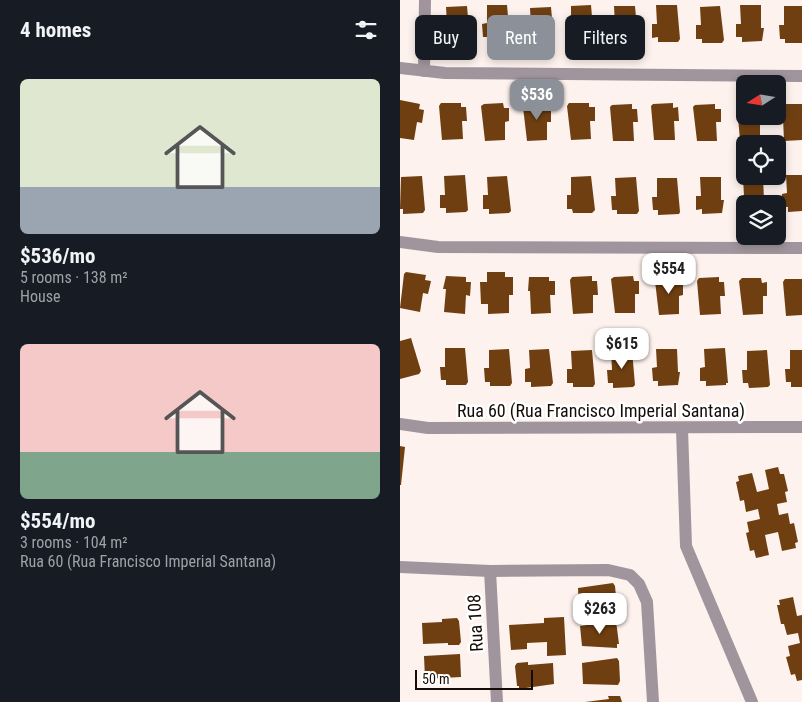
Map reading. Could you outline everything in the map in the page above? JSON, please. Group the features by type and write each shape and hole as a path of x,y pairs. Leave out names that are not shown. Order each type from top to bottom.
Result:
{"street":[{"path":"424,71 425,0"},
{"path":"400,68 444,74 802,76"},
{"path":"400,242 438,247 802,248"},
{"name":"Rua 60 (Rua Francisco Imperial Santana)","path":"400,424 428,428 802,427"},
{"path":"682,428 686,546 752,702"},
{"path":"400,567 490,571 608,570 623,572 636,579 643,589 646,602 653,702"},
{"name":"Rua 108","path":"490,571 497,702"}],"building":[{"path":"487,5 507,5 508,15 487,15"},
{"path":"591,5 592,15 571,15 571,6"},
{"path":"656,5 677,5 680,39 678,42 658,42 658,37 652,38 652,24 657,24"},
{"path":"740,5 761,5 761,28 764,28 762,41 742,42 742,37 736,37 736,24 741,24"},
{"path":"467,6 468,15 446,15 446,7"},
{"path":"614,6 635,6 636,15 614,15"},
{"path":"720,6 724,40 722,43 702,43 702,39 696,39 696,25 701,25 700,7"},
{"path":"784,6 802,6 802,43 785,43 785,39 780,39 779,25 784,25"},
{"path":"551,7 552,15 530,15 530,8"},
{"path":"487,23 487,37 483,37 482,24"},
{"path":"400,100 420,104 419,109 424,110 422,123 417,122 414,140 400,138"},
{"path":"441,103 461,103 461,107 466,107 467,121 462,121 463,139 442,140 439,106"},
{"path":"503,103 504,108 509,108 509,121 505,122 505,140 485,141 481,106 484,104"},
{"path":"569,103 589,103 589,107 595,107 595,121 590,121 591,139 571,140 567,106"},
{"path":"673,103 673,108 678,107 679,121 674,121 675,140 654,140 651,106 653,104"},
{"path":"526,104 545,104 546,108 551,108 551,122 547,122 547,140 527,141 523,107"},
{"path":"632,104 632,109 637,109 638,122 633,122 634,141 613,141 610,107 612,105"},
{"path":"715,104 715,109 721,109 721,122 716,122 717,141 697,141 693,107 695,105"},
{"path":"786,104 802,104 802,140 786,141 786,135 784,135 783,125 786,125"},
{"path":"739,125 760,125 760,135 740,135"},
{"path":"465,175 468,210 466,212 446,213 446,208 440,208 440,195 445,195 444,176"},
{"path":"786,175 802,175 802,211 788,212 786,195 782,195 787,193"},
{"path":"422,176 425,210 423,213 403,214 403,209 400,209 401,177"},
{"path":"507,176 511,211 509,213 489,214 489,209 483,209 483,195 488,195 487,177"},
{"path":"591,176 595,210 592,213 573,213 572,209 567,209 567,195 571,195 571,177"},
{"path":"636,177 639,211 637,214 617,214 617,210 612,210 611,196 616,196 615,178"},
{"path":"700,177 721,177 721,200 724,200 722,213 702,214 702,209 696,210 696,196 701,196"},
{"path":"657,178 677,178 679,214 658,215 658,210 653,210 652,197 657,197"},
{"path":"743,185 763,185 764,195 744,195"},
{"path":"406,272 426,275 425,280 431,281 428,294 423,293 420,312 400,308 404,274"},
{"path":"487,272 505,272 505,277 513,277 513,295 509,295 509,313 488,314 488,304 481,304 480,282 487,282"},
{"path":"446,276 466,277 466,282 471,282 470,296 466,295 465,314 444,312 446,289 443,289"},
{"path":"592,276 592,281 597,281 598,295 593,295 593,313 573,314 570,280 572,277"},
{"path":"633,276 634,281 639,281 639,294 635,294 635,313 615,313 611,279 614,277"},
{"path":"529,277 549,277 549,281 555,281 555,295 550,295 551,313 531,314 530,291 528,291"},
{"path":"677,277 678,282 683,282 683,295 679,296 679,314 659,315 655,281 658,278"},
{"path":"719,277 719,282 724,282 725,296 720,296 721,314 700,315 697,281 699,278"},
{"path":"742,278 761,278 762,283 767,282 767,296 763,296 763,314 743,315 739,281"},
{"path":"785,279 802,279 802,315 786,316 783,282"},
{"path":"411,338 421,371 419,374 400,379 400,341"},
{"path":"445,348 465,348 468,382 466,385 446,385 446,380 441,380 440,367 445,367"},
{"path":"725,348 728,383 726,385 706,386 706,381 700,381 700,368 705,367 704,349"},
{"path":"509,349 512,383 510,386 490,386 490,382 485,382 484,368 489,368 489,350"},
{"path":"549,349 553,383 551,386 531,387 531,382 525,382 525,369 530,368 529,350"},
{"path":"656,349 677,349 678,372 680,372 678,385 658,386 658,381 653,381 652,368 657,367"},
{"path":"592,350 595,384 593,387 573,387 573,383 567,383 567,369 572,369 571,351"},
{"path":"632,350 635,385 633,387 613,388 613,383 608,383 607,370 612,370 611,351"},
{"path":"767,350 770,385 768,387 749,388 748,383 743,383 742,370 747,370 747,351"},
{"path":"790,350 802,350 802,387 791,387 791,382 786,382 785,369 790,369"},
{"path":"400,446 405,447 401,485 400,485"},
{"path":"778,467 780,474 784,474 788,491 785,492 787,502 777,504 779,515 788,513 790,524 794,523 798,542 795,543 796,548 782,551 778,532 765,535 769,555 756,558 754,550 750,551 746,533 749,532 747,522 760,519 758,509 746,512 744,500 740,501 736,482 739,481 738,476 752,473 757,492 769,489 765,470"},
{"path":"613,583 617,607 614,606 615,610 579,609 578,588"},
{"path":"793,597 797,616 802,615 802,680 797,681 795,674 791,675 786,657 790,656 788,646 800,643 798,633 787,635 784,624 781,624 777,605 780,605 779,600"},
{"path":"564,617 566,655 547,656 547,642 527,643 527,649 511,650 509,625 544,623 544,618"},
{"path":"457,618 461,642 459,645 448,645 448,643 423,644 422,623 442,622 442,619"},
{"path":"616,621 619,644 617,644 617,648 582,646 580,626"},
{"path":"460,654 461,677 425,679 424,656"},
{"path":"617,658 619,661 620,681 618,685 583,684 582,663"},
{"path":"528,662 528,665 553,663 554,684 519,689 515,666 517,663"},
{"path":"608,696 620,696 622,702 585,702 609,699"}]}
